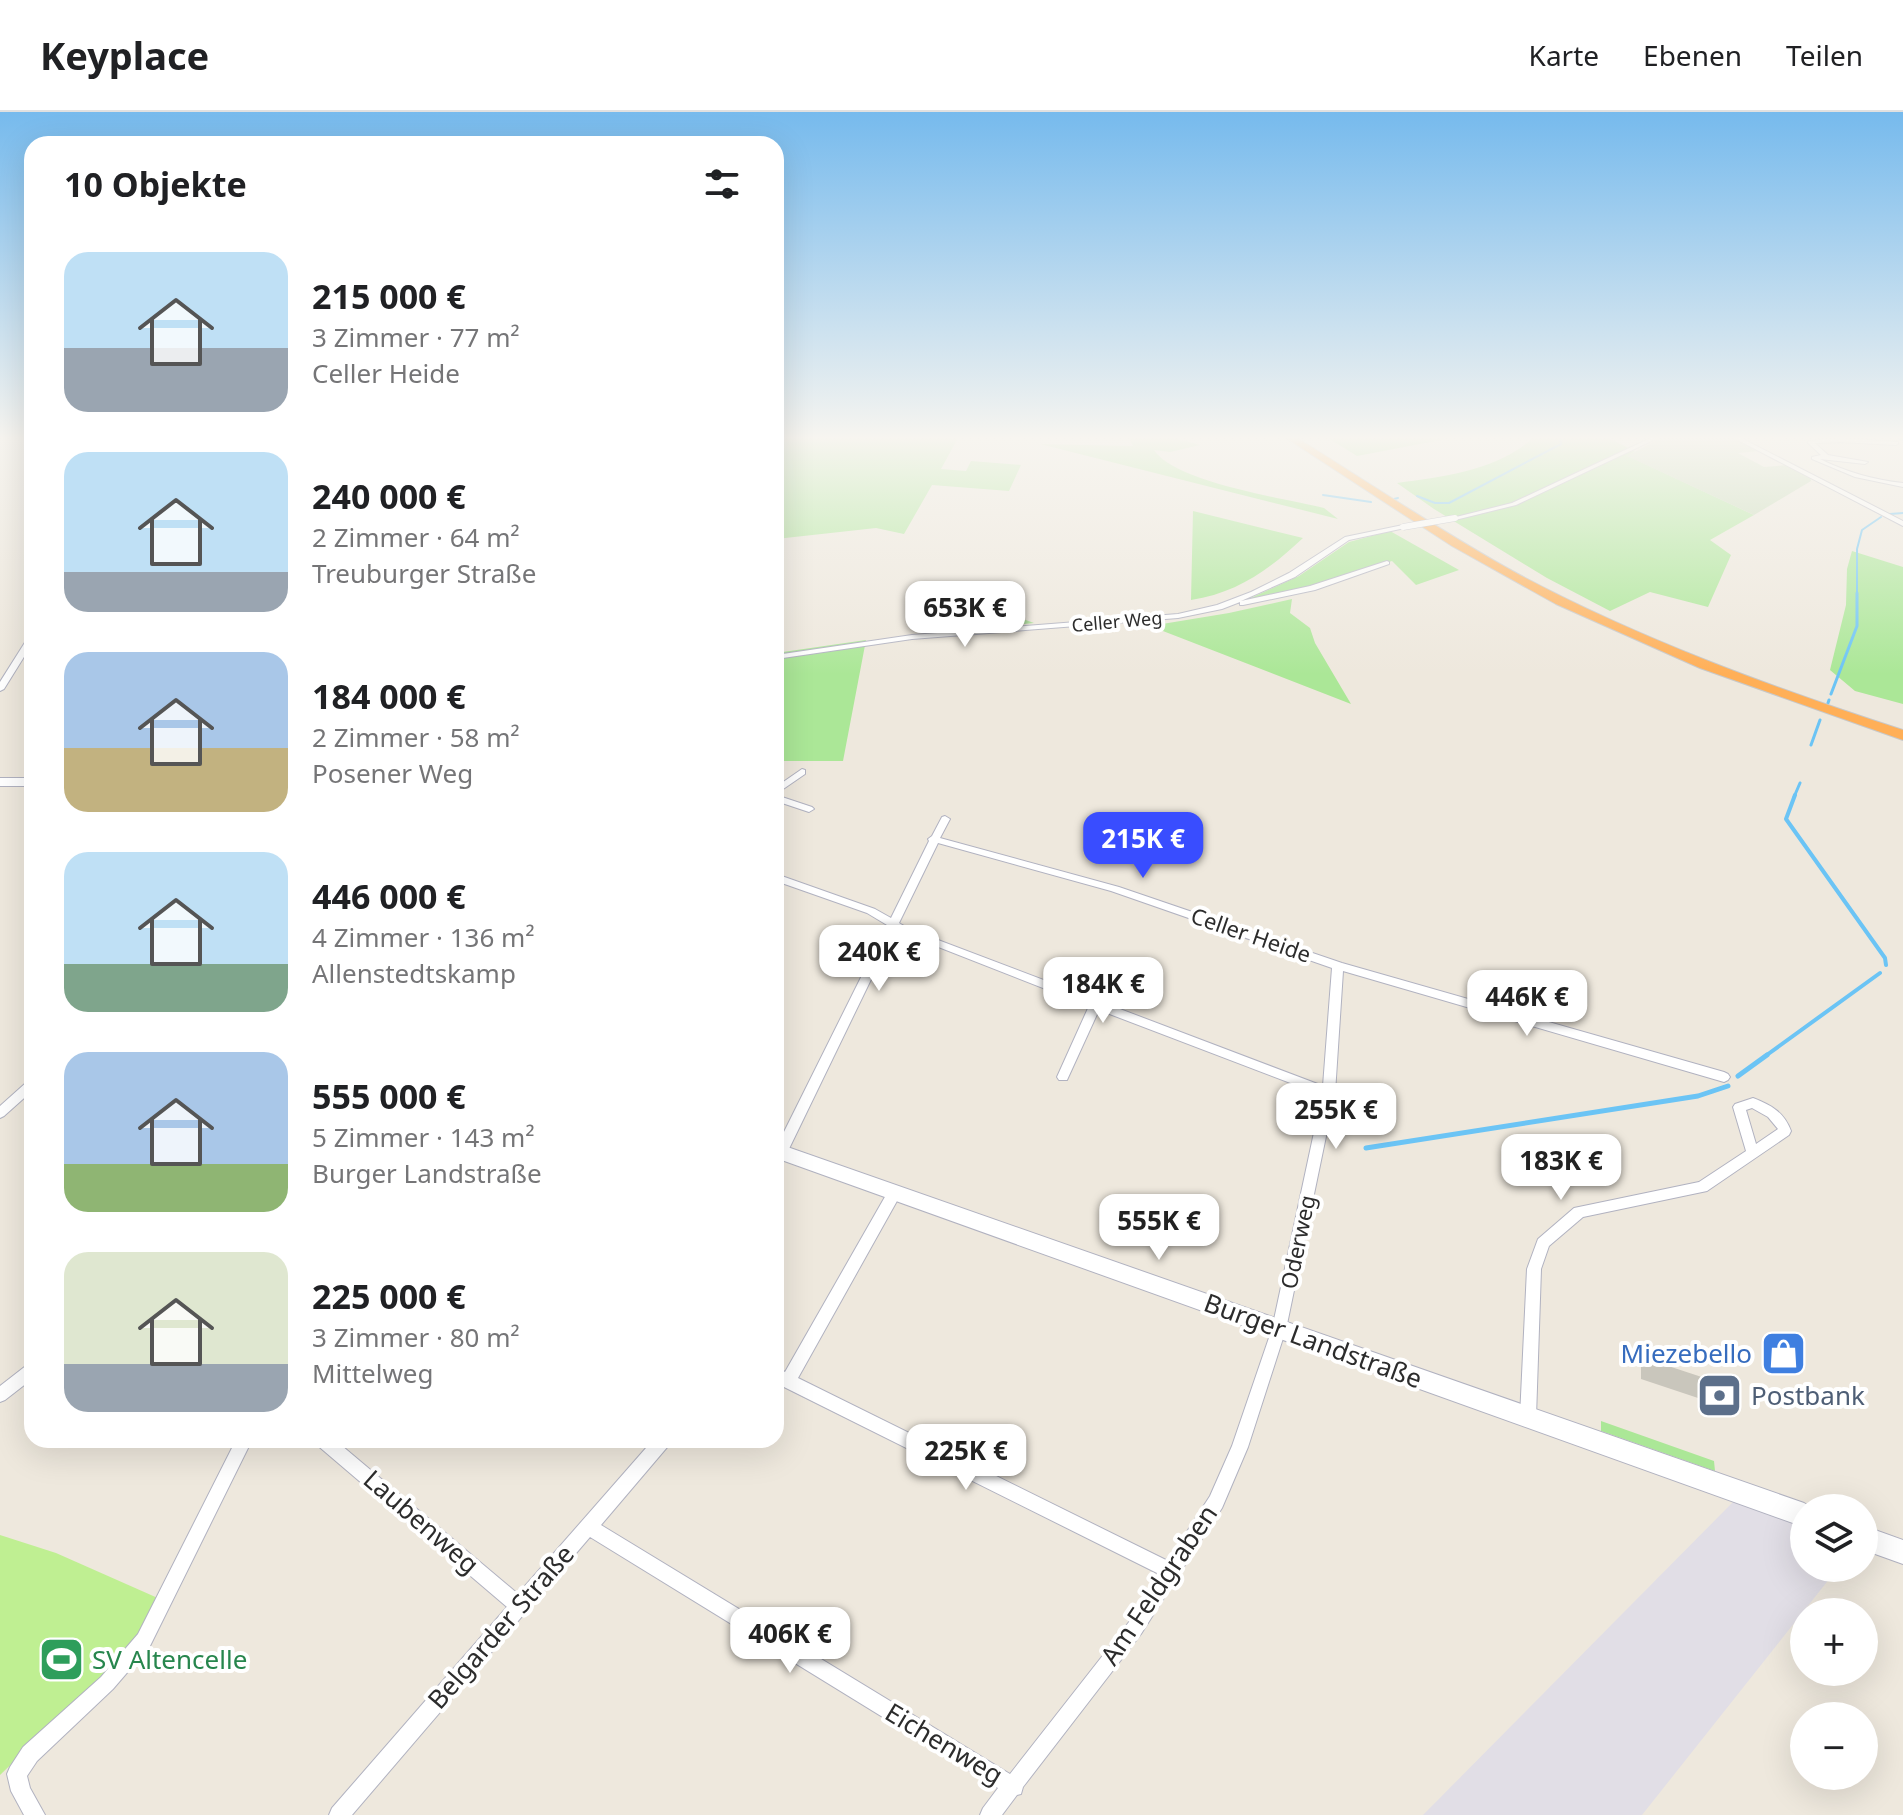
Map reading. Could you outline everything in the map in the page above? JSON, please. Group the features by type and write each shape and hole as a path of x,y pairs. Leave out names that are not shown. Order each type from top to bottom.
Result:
{"highway":[{"path":"1412,515 1461,547 1575,608 1716,670 1903,735"}],"street":[{"name":"Celler Weg","path":"1219,607 1276,583 1337,542 1361,534 1466,515"},
{"name":"Celler Weg","path":"784,656 912,637 1151,619 1312,588 1387,563"},
{"path":"0,689 24,651"},
{"path":"784,785 802,772"},
{"path":"0,782 24,782"},
{"path":"784,801 809,809"},
{"path":"784,1139 945,819"},
{"name":"Celler Heide","path":"933,839 1115,889 1338,966 1724,1077"},
{"path":"784,880 871,911 905,931 1329,1093"},
{"name":"Oderweg","path":"1279,1329 1329,1093 1338,966"},
{"path":"1063,1077 1096,1004"},
{"path":"0,1113 24,1091"},
{"name":"Burger Landstraße","path":"784,1153 1790,1510"},
{"path":"1528,1417 1534,1269 1543,1243 1579,1212 1702,1187 1753,1154"},
{"path":"784,1375 895,1192"},
{"name":"Am Feldgraben","path":"990,1815 1135,1628 1216,1502 1240,1447 1279,1329"},
{"path":"0,1395 24,1376"},
{"path":"784,1379 1173,1572"},
{"path":"35,1815 21,1791 17,1774 30,1754 107,1683 144,1640 240,1448"},
{"name":"Laubenweg","path":"332,1448 519,1606"},
{"name":"Belgarder Straße","path":"339,1815 656,1448"},
{"name":"Eichenweg","path":"587,1526 1014,1787"},
{"path":"1878,1543 1903,1552"}],"shaded area":[{"path":"1736,1499 1790,1519 1790,1582 1827,1582 1814,1598 1790,1598 1790,1628 1642,1815 1423,1815"}],"green space":[{"path":"784,515 915,515 904,534 876,528 784,538"},
{"path":"1193,515 1211,515 1303,538 1278,560 1238,586 1191,600"},
{"path":"1445,515 1753,515 1710,540 1731,555 1708,607 1650,592 1610,611 1547,578"},
{"path":"1390,531 1459,570 1416,585 1392,561 1310,586 1242,602 1299,576 1349,542"},
{"path":"1852,551 1903,567 1903,704 1855,691 1830,670 1846,605 1847,569"},
{"path":"1292,599 1290,613 1310,628 1315,643 1351,704 1150,626 1229,613"},
{"path":"972,601 1034,623 955,631"},
{"path":"866,640 843,761 784,761 784,652"},
{"path":"1601,1421 1714,1461 1715,1471 1601,1431"},
{"name":"SV Altencelle","path":"0,1535 56,1553 160,1599 140,1640 0,1775"}],"building":[{"path":"1641,1357 1729,1386 1731,1409 1641,1379"}],"waterway":[{"path":"1831,694 1857,626 1857,549 1862,530 1881,517"},
{"path":"1811,745 1820,720"},
{"path":"1794,797 1800,783"},
{"path":"1795,795 1786,819 1885,958 1886,965"},
{"path":"1764,1057 1880,973"},
{"path":"1738,1076 1767,1055"},
{"path":"1366,1148 1698,1096 1728,1086"}],"place":[{"name":"Miezebello","path":"1783,1354"},
{"name":"Postbank","path":"1720,1396"},
{"name":"SV Altencelle","path":"61,1660"}]}
